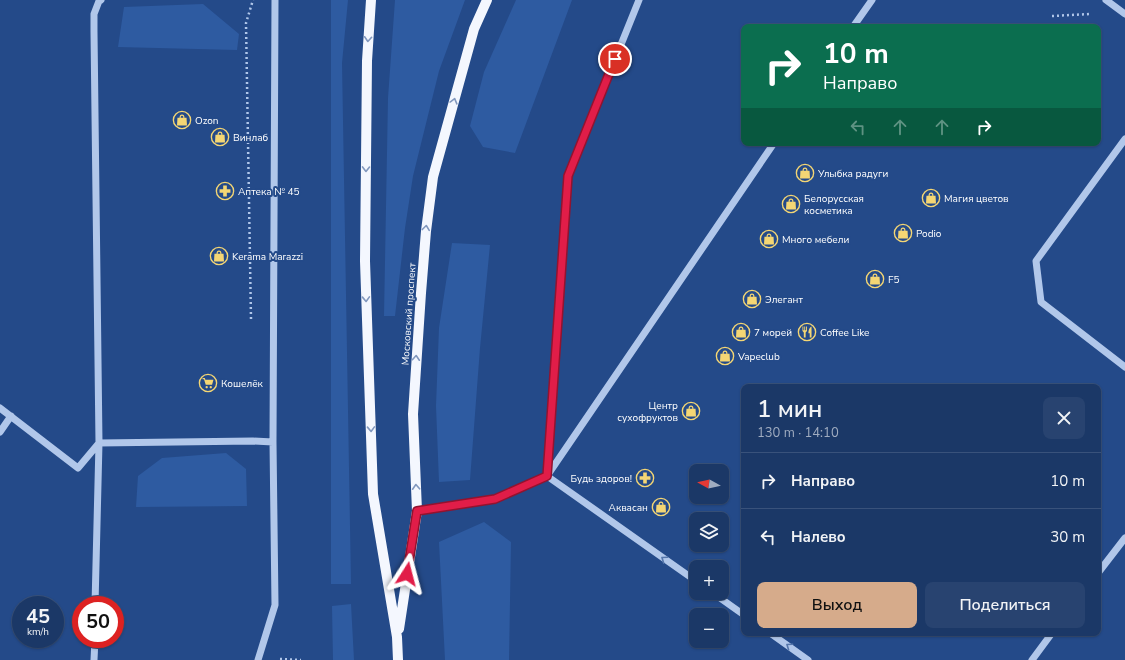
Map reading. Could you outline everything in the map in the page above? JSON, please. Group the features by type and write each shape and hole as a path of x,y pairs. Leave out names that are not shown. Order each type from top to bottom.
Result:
{"main road":[{"name":"Московский проспект","path":"371,0 367,61 365,261 373,494 397,637 398,660"},
{"name":"Московский проспект","path":"397,637 417,511 413,414 420,293 433,177 474,29 487,0"}],"lane":[{"path":"95,596 99,443 94,14 101,0"},
{"path":"258,660 275,605 273,442 275,0"},
{"path":"547,476 568,176 639,0"},
{"path":"855,24 872,0"},
{"path":"1106,0 1125,14"},
{"path":"1125,139 1036,261 1041,302 1125,367"},
{"path":"417,511 495,499 547,476 772,146"},
{"path":"0,408 78,468 99,443 273,442"},
{"path":"0,432 11,416"},
{"path":"547,476 689,576"},
{"path":"1101,569 1125,538"},
{"path":"723,600 741,613"},
{"path":"774,636 808,660"},
{"path":"1032,660 1050,636"},
{"path":"94,660 95,648"}],"path":[{"path":"251,322 246,23 253,0"},
{"path":"1052,16 1088,14 1095,16"}],"shaded area":[{"path":"331,0 348,0 342,63 351,584 331,584"},
{"path":"395,0 465,0 439,71 413,176 405,228 395,316 384,316 388,98"},
{"path":"516,0 572,0 515,153 483,147 470,126 484,72"},
{"path":"203,4 239,34 237,50 118,47 124,7"},
{"path":"452,243 490,245 480,348 470,480 439,482 436,406 439,328"},
{"path":"226,453 246,469 247,506 136,507 138,476 162,458"},
{"path":"484,522 511,542 509,660 445,660 439,542"},
{"path":"351,604 354,660 333,660 332,606"}],"place":[{"name":"Ozon","path":"182,120"},
{"name":"Винлаб","path":"220,137"},
{"name":"Улыбка радуги","path":"805,173"},
{"name":"Аптека № 45","path":"225,191"},
{"name":"Магия цветов","path":"931,198"},
{"name":"Белорусская косметика","path":"791,204"},
{"name":"Podio","path":"903,233"},
{"name":"Много мебели","path":"769,239"},
{"name":"Kerama Marazzi","path":"219,256"},
{"name":"F5","path":"875,279"},
{"name":"Элегант","path":"752,299"},
{"name":"7 морей","path":"741,332"},
{"name":"Coffee Like","path":"807,332"},
{"name":"Vapeclub","path":"725,356"},
{"name":"Кошелёк","path":"208,383"},
{"name":"Центр сухофруктов","path":"691,411"},
{"name":"Будь здоров!","path":"645,478"},
{"name":"Аквасан","path":"661,507"}],"route":[{"path":"407,574 417,511 495,499 547,476 568,176 615,59"}]}
